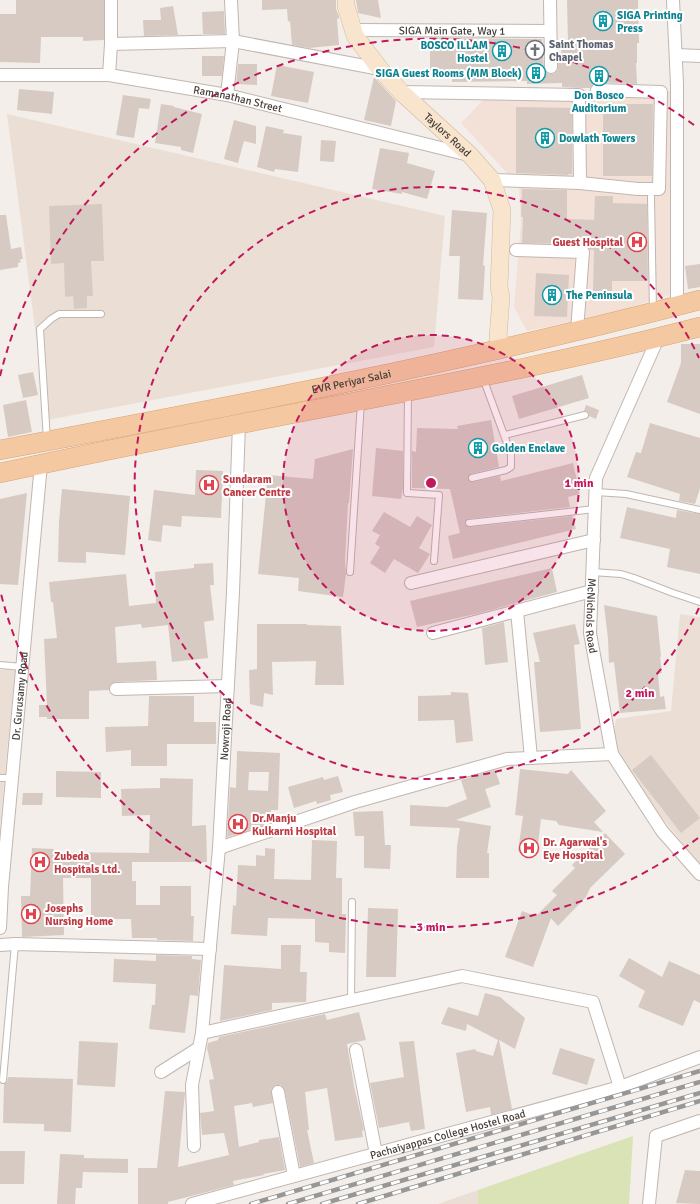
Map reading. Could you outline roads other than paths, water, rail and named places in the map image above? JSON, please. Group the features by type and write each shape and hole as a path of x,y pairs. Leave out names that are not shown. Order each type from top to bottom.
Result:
{"main road":[{"name":"EVR Periyar Salai","path":"0,450 257,402 487,353 700,300"},
{"name":"EVR Periyar Salai","path":"0,473 239,424 487,376 658,338 700,327"}],"street":[{"path":"109,75 111,0"},
{"path":"227,95 233,41 231,0"},
{"name":"Taylors Road","path":"346,0 346,6 355,36 380,69 401,92 470,155 492,180 502,210 499,287 501,298 498,338 500,342 508,348"},
{"path":"550,0 551,67"},
{"path":"672,0 677,84 677,306"},
{"name":"SIGA Main Gate, Way 1","path":"353,30 550,31"},
{"path":"111,44 233,41 380,69"},
{"path":"676,55 700,56"},
{"name":"Ramanathan Street","path":"0,75 109,75 227,95 470,155"},
{"path":"492,180 580,183 638,189 659,189 661,92 597,90"},
{"path":"401,92 579,95 580,183"},
{"path":"516,250 583,252 577,331"},
{"name":"Taylors Road","path":"487,376 487,353 494,296 499,287"},
{"name":"McNichols Road","path":"658,338 596,478 590,633 612,754 662,831 700,874"},
{"name":"Nowroji Road","path":"194,1146 192,1085 202,1033 219,848 233,592 239,424"},
{"name":"Dr. Gurusamy Road","path":"0,928 6,778 23,667 41,464"},
{"path":"411,583 594,540"},
{"path":"433,633 592,591"},
{"path":"516,611 531,758"},
{"path":"116,689 228,686"},
{"path":"219,848 362,800 507,759 612,754"},
{"path":"0,945 15,944 210,949"},
{"path":"202,1033 462,976 593,1002 620,1087"},
{"path":"161,1072 199,1048"},
{"path":"356,1050 376,1154"},
{"name":"Pachaiyappas College Hostel Road","path":"192,1204 620,1087 700,1057"},
{"path":"278,1092 294,1176"},
{"path":"649,1204 656,1136 700,1121"}],"lane":[{"path":"651,197 653,312"},
{"path":"47,441 40,329 59,314 101,314"},
{"path":"472,478 506,470 511,467 511,454 487,376"},
{"path":"408,392 406,493 439,495 434,561"},
{"path":"350,572 361,400"},
{"path":"505,435 585,415"},
{"path":"596,492 626,494 700,510"},
{"path":"469,523 595,508"},
{"path":"592,572 621,574 700,602"},
{"path":"0,665 23,667"},
{"path":"351,1001 352,902"},
{"path":"3,1080 15,944"}],"railway":[{"path":"251,1204 700,1071"},
{"path":"288,1204 700,1082"},
{"path":"322,1204 700,1093"},
{"path":"358,1204 700,1101"}],"place":[{"name":"SIGA Printing Press","path":"603,21"},
{"name":"Saint Thomas Chapel","path":"535,50"},
{"name":"BOSCO ILLAM Hostel","path":"502,51"},
{"name":"SIGA Guest Rooms (MM Block)","path":"536,73"},
{"name":"Don Bosco Auditorium","path":"599,76"},
{"name":"Dowlath Towers","path":"545,138"},
{"name":"Guest Hospital","path":"637,242"},
{"name":"The Peninsula","path":"552,295"},
{"name":"Golden Enclave","path":"478,448"},
{"name":"Sundaram Cancer Centre","path":"209,485"},
{"name":"Dr.Manju Kulkarni Hospital","path":"238,824"},
{"name":"Dr. Agarwal's Eye Hospital","path":"529,848"},
{"name":"Zubeda Hospitals Ltd.","path":"40,862"},
{"name":"Josephs Nursing Home","path":"31,914"}]}
